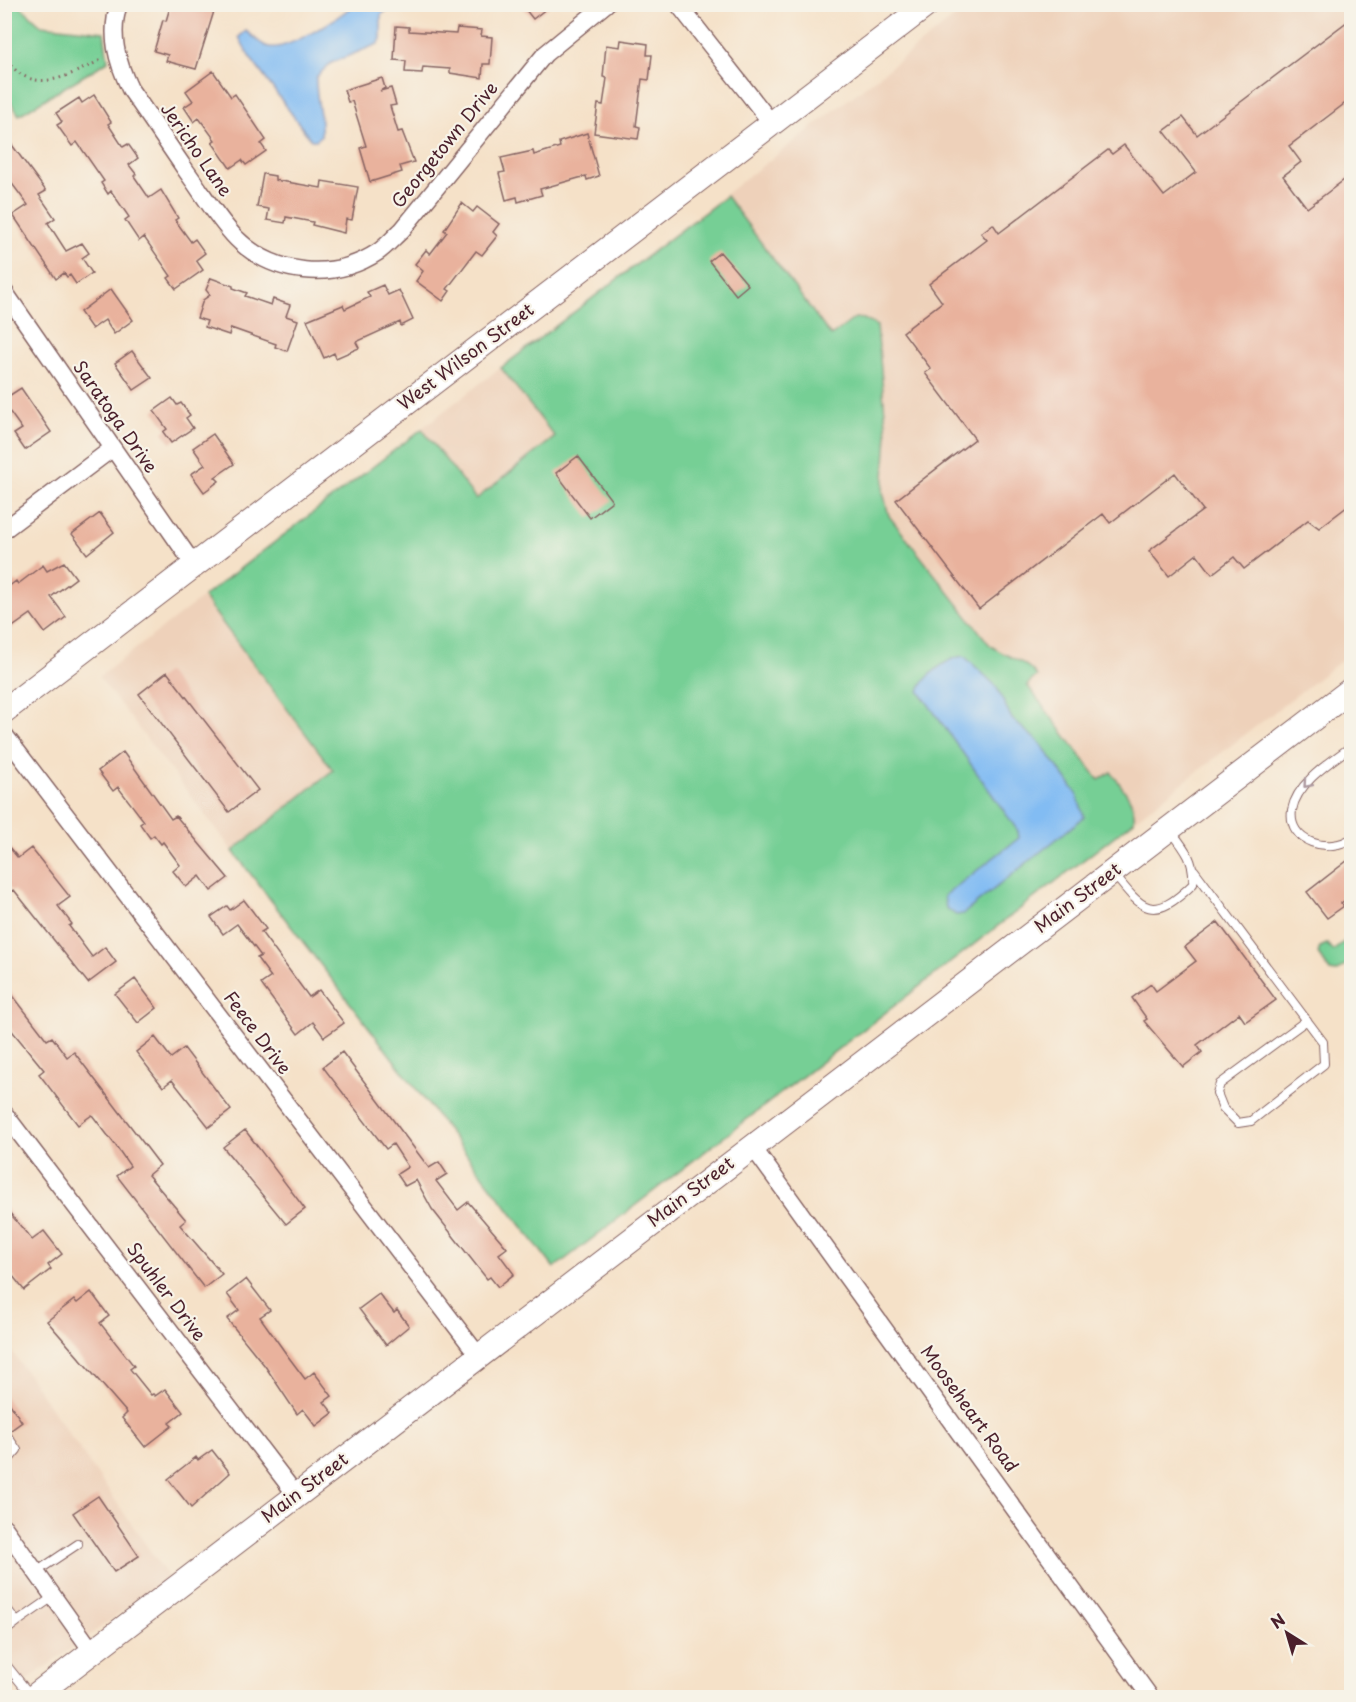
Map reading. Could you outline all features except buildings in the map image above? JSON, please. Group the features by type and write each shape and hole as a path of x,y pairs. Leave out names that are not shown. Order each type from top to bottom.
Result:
{"main road":[{"name":"West Wilson Street","path":"4,711 928,4"},
{"name":"Main Street","path":"32,1698 1352,689"}],"street":[{"name":"Georgetown Drive","path":"295,269 322,272 351,266 379,252 402,230 545,54 606,4"},
{"path":"678,4 772,125"},
{"name":"Jericho Lane","path":"117,10 116,51 120,69 130,89 222,222 255,253 295,269"},
{"name":"Saratoga Drive","path":"4,291 194,565"},
{"path":"4,530 112,448"},
{"name":"Feece Drive","path":"4,734 478,1355"},
{"name":"Spuhler Drive","path":"4,1113 296,1495"},
{"name":"Mooseheart Road","path":"752,1146 1151,1698"},
{"path":"4,1527 92,1651"}],"lane":[{"path":"1352,746 1312,778 1300,792 1292,809 1294,823 1300,836 1311,843 1324,847 1344,844 1352,838"},
{"path":"1169,828 1189,854 1194,870 1307,1020 1323,1042 1324,1064 1251,1121 1238,1123 1224,1108 1217,1094 1221,1084 1307,1020"},
{"path":"1112,872 1138,904 1152,908 1164,907 1181,896 1193,884 1194,870"},
{"path":"4,1431 17,1450 4,1466"},
{"path":"4,1447 11,1457"},
{"path":"36,1572 78,1544"},
{"path":"4,1632 53,1597"},
{"path":"4,1605 17,1622"},
{"path":"4,1662 32,1698"}],"path":[{"path":"4,55 23,75 42,81 62,78 103,59"}],"shaded area":[{"path":"971,5 1351,5 1351,653 554,1268 99,677"},
{"path":"4,1340 169,1578 5,1696 4,1696"}],"green space":[{"path":"4,5 19,5 41,25 104,32 108,61 19,115 5,94"},
{"path":"726,196 831,336 855,318 864,319 877,326 887,435 883,492 889,516 989,644 1026,665 1037,676 1027,685 1099,780 1111,772 1131,801 1134,821 554,1268 233,851 333,770 203,597 422,429 476,499 555,437 501,368"},
{"path":"1351,936 1351,961 1336,972 1330,971 1318,954 1320,947 1327,944 1333,951"}],"water":[{"path":"353,5 414,5 386,11 381,15 381,39 378,44 331,63 316,77 321,136 316,140 311,140 249,56 239,37 246,31 269,47 288,44 325,25"},
{"path":"964,656 996,686 1012,719 1041,744 1077,794 1084,817 963,914 956,915 946,908 944,896 1019,838 1018,831 919,691 926,679 937,668 957,657"}]}
